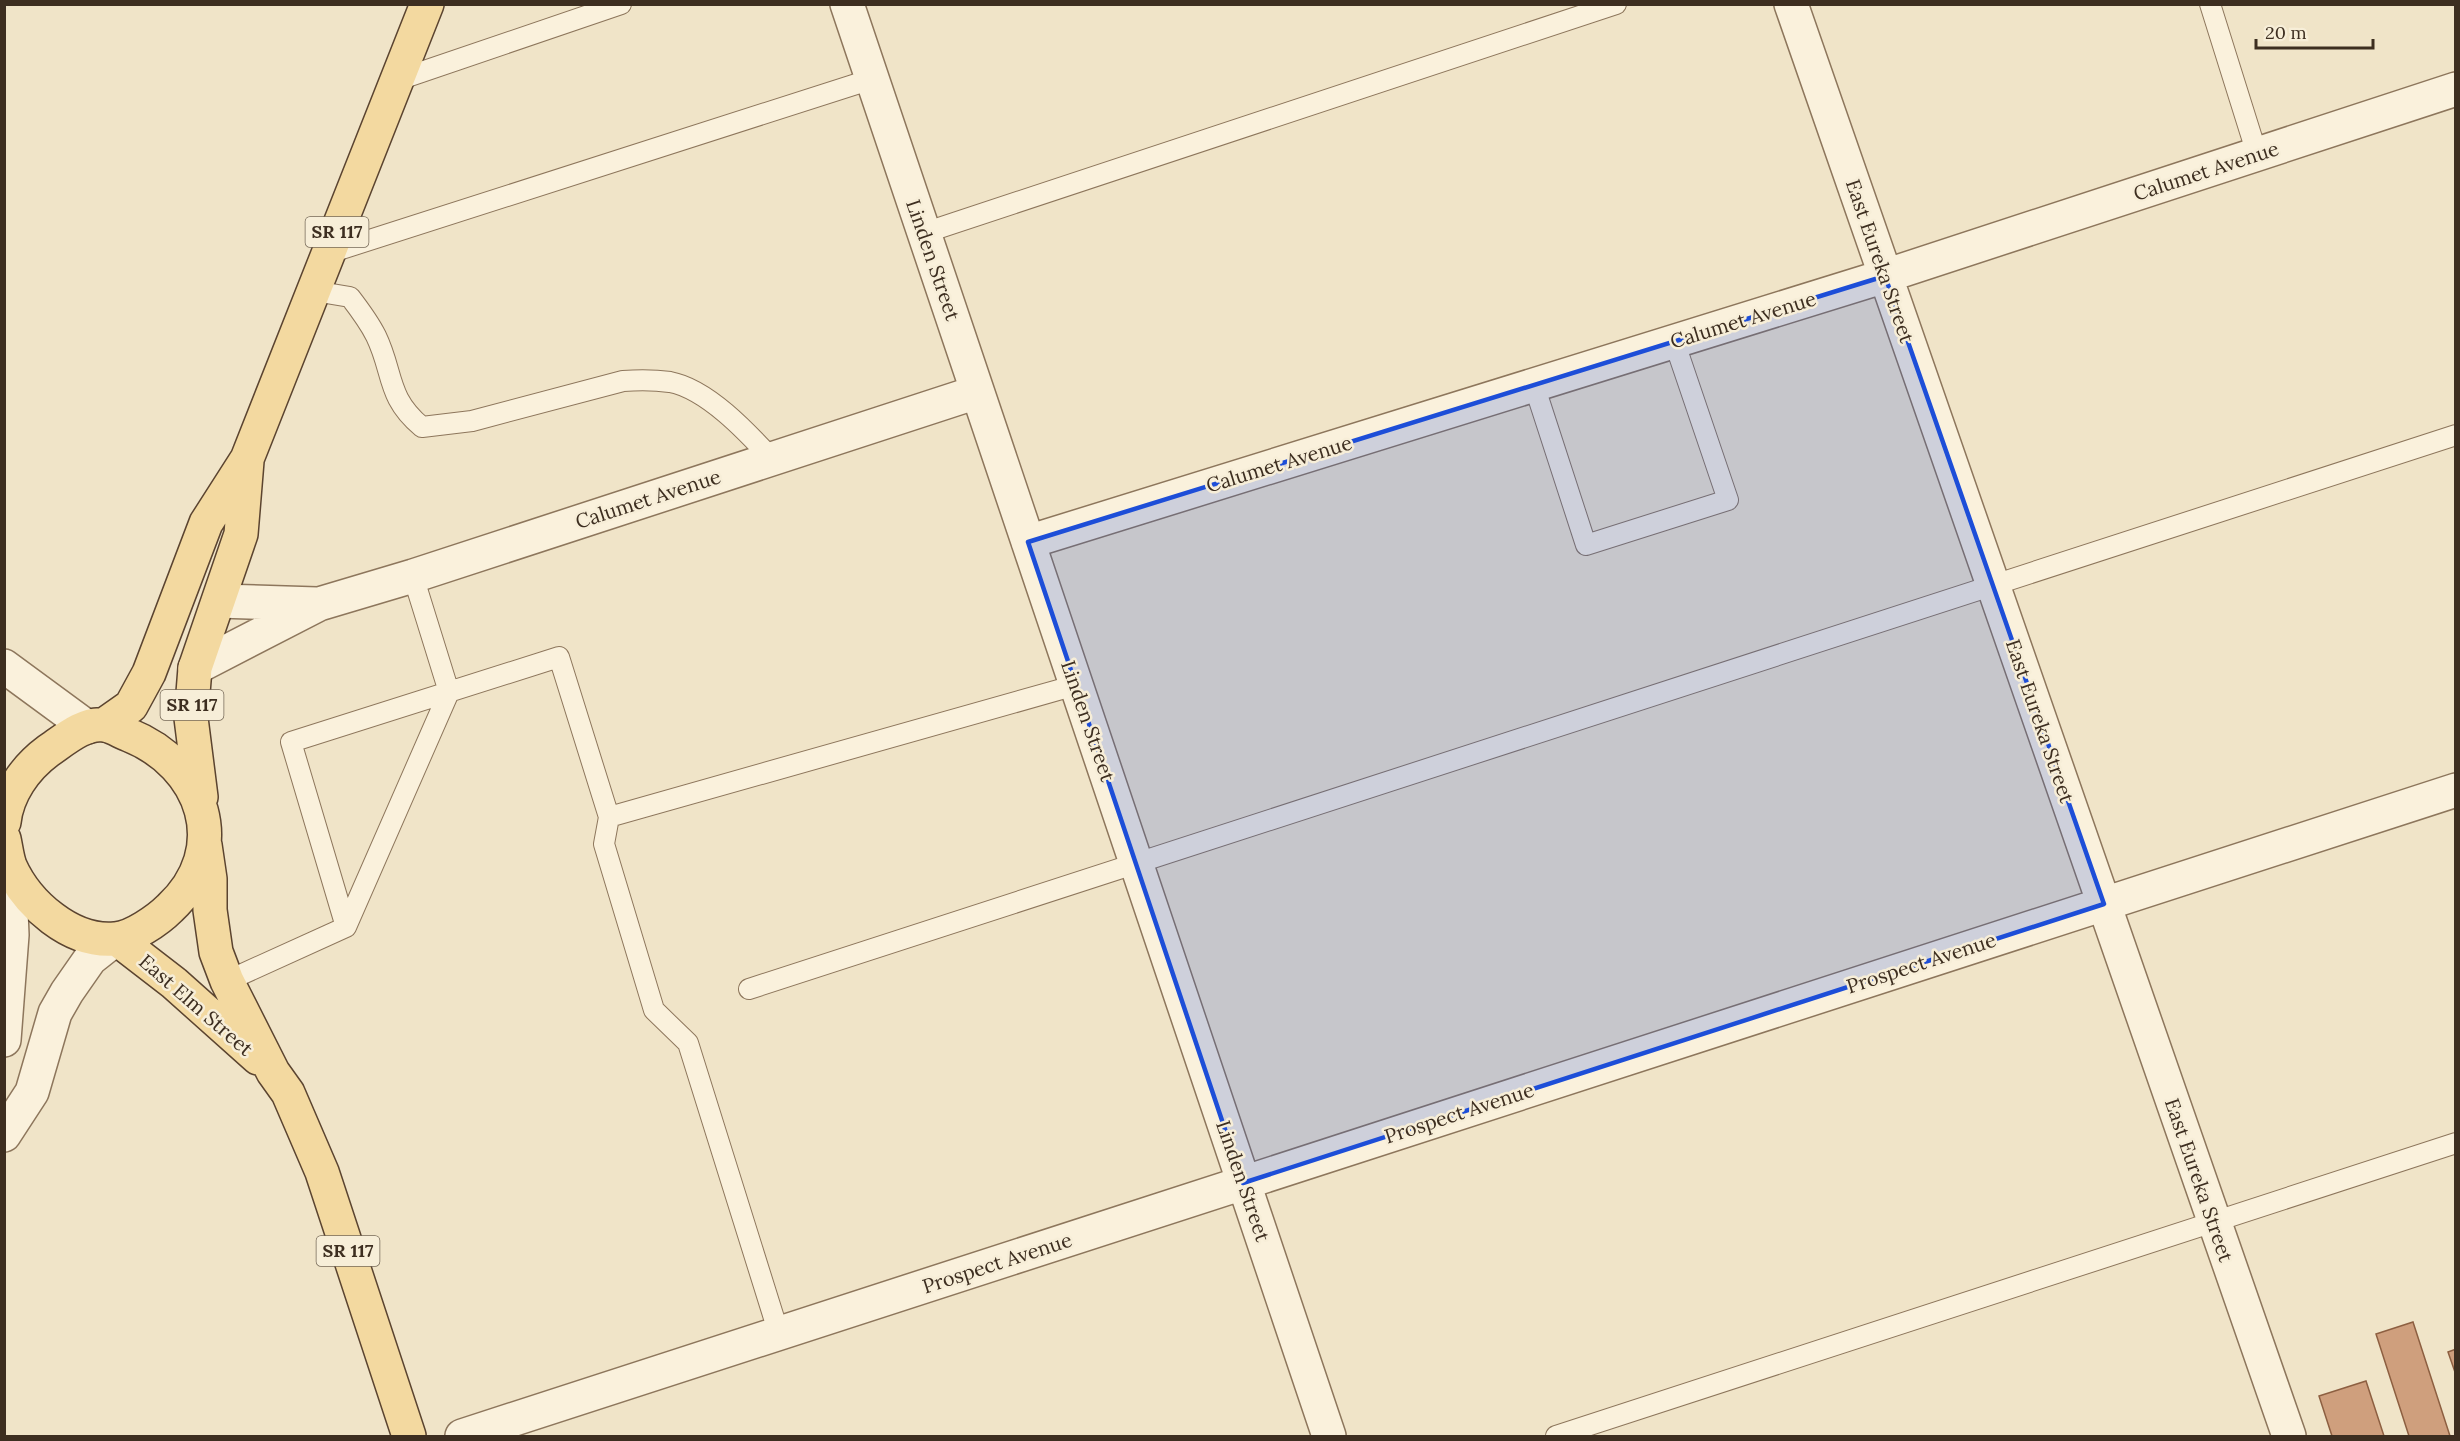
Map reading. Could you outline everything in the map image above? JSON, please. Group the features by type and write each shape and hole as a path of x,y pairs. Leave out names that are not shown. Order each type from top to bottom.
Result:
{"main road":[{"name":"SR 117","path":"5,808 22,777 35,761 130,706 149,674 206,523 248,459 428,4"},
{"name":"SR 117","path":"204,829 191,718 195,668 242,534 248,459"},
{"path":"7,852 24,892 59,924 82,935 116,939 152,924 171,907 198,870 204,829 191,783 168,757 142,740 95,726"},
{"name":"East Elm Street","path":"204,829 210,879 210,910 216,952 227,981 273,1072 288,1093 322,1172 409,1437"},
{"name":"East Elm Street","path":"116,939 174,983 273,1072"}],"street":[{"name":"Linden Street","path":"848,4 1329,1437"},
{"name":"East Eureka Street","path":"1791,4 2289,1437"},
{"name":"Calumet Avenue","path":"1028,542 1885,276 2456,89"},
{"name":"Calumet Avenue","path":"195,668 319,604 413,576 977,392"},
{"name":"Calumet Avenue","path":"219,601 319,604"},
{"path":"4,666 95,726"},
{"name":"Prospect Avenue","path":"462,1437 2456,789"},
{"path":"4,1040 12,935 7,852"},
{"path":"4,1135 32,1092 55,1013 90,959 116,939"}],"lane":[{"path":"398,80 621,4"},
{"path":"924,233 1616,4"},
{"path":"2210,4 2257,154"},
{"path":"329,253 872,79"},
{"path":"314,291 350,297 377,338 393,391 407,415 422,427 472,421 623,381 673,382 708,399 747,432 771,458"},
{"path":"1534,385 1586,545 1728,500 1674,341"},
{"path":"749,989 2456,435"},
{"path":"227,981 346,927 449,692 413,576"},
{"path":"346,927 291,742 559,657 609,817 603,844 654,1011 688,1043 779,1334"},
{"path":"609,817 1076,685"},
{"path":"1556,1437 2456,1143"}],"highlighted area":[{"path":"1885,276 2104,904 1243,1183 1028,542"}],"building":[{"path":"2413,1322 2450,1436 2409,1436 2376,1334"},
{"path":"2456,1349 2456,1375 2448,1352"},
{"path":"2366,1381 2384,1436 2332,1436 2319,1396"}]}
